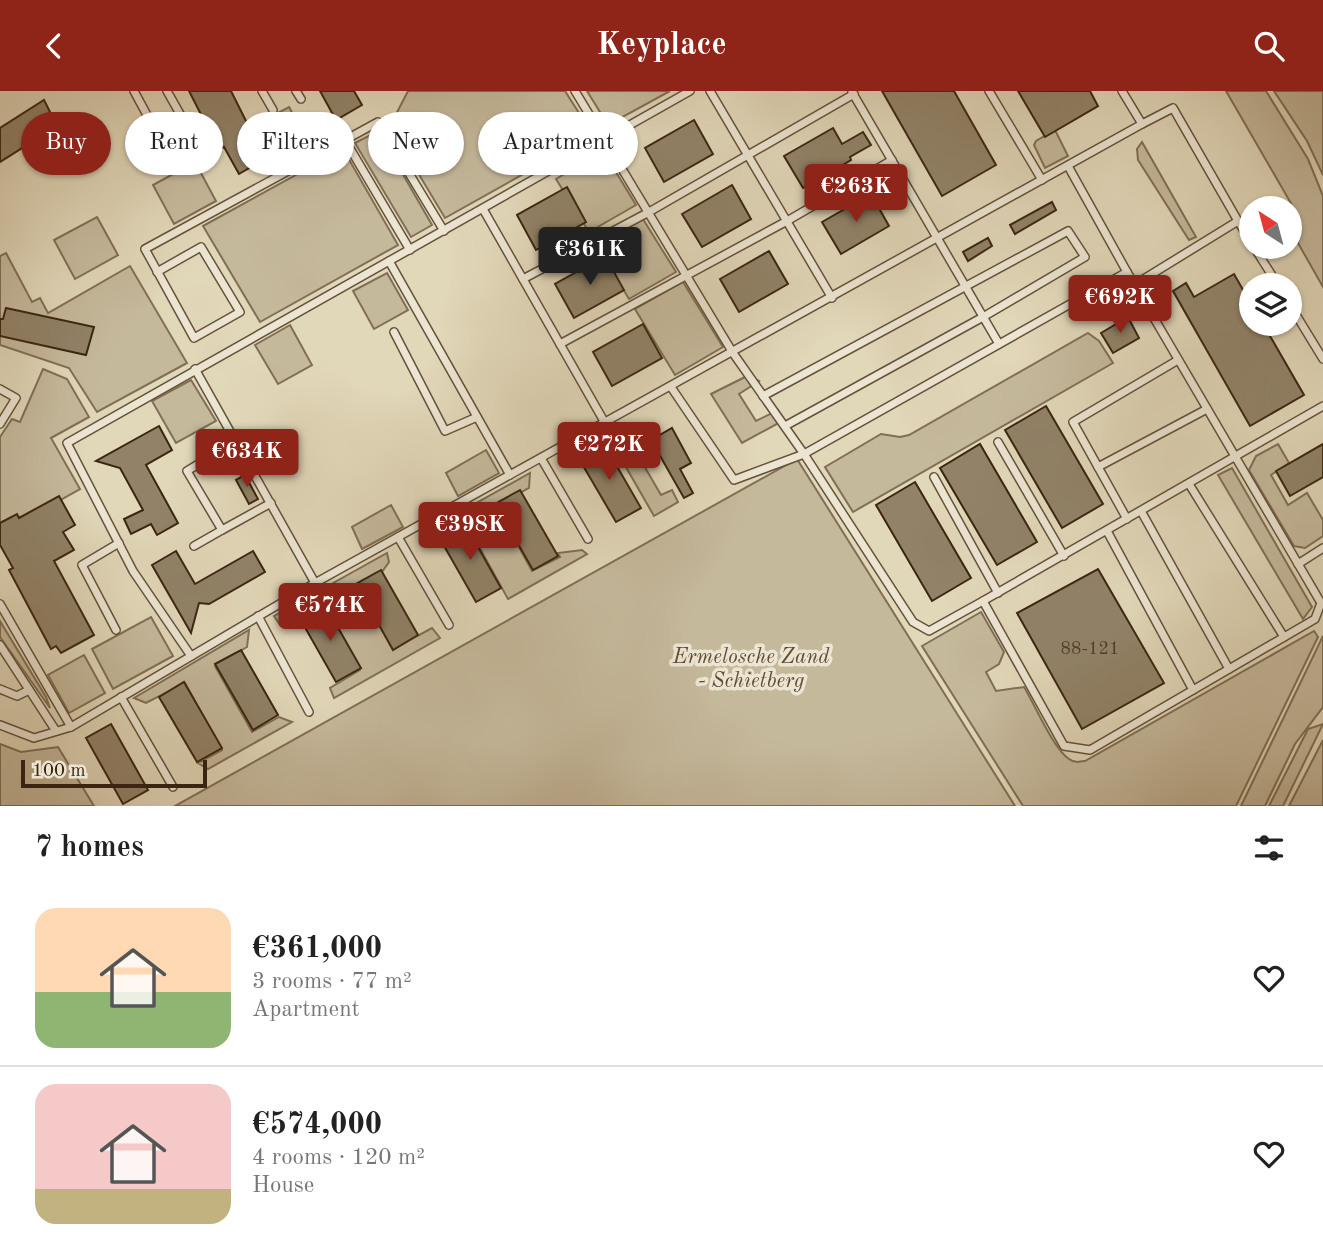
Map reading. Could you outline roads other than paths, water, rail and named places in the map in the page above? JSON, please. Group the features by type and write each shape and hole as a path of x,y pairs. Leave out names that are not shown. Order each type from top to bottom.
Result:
{"lane":[{"path":"134,91 145,112"},
{"path":"167,91 179,112"},
{"path":"262,91 274,110"},
{"path":"296,91 301,99"},
{"path":"575,91 588,112"},
{"path":"638,120 690,91"},
{"path":"710,91 832,298"},
{"path":"989,91 1042,180"},
{"path":"1122,91 1142,124"},
{"path":"523,279 649,212 853,93 999,344"},
{"path":"0,725 34,739 71,727 315,583 1173,108 1238,221 1134,285"},
{"path":"354,134 378,121 444,231"},
{"path":"354,154 410,250"},
{"path":"560,344 787,221 892,160"},
{"path":"983,601 1064,746 1090,750 1315,619 1321,603 1134,285 1068,166"},
{"path":"158,272 201,247 240,312 194,338 145,249 280,175"},
{"path":"191,656 133,571 67,443 542,175"},
{"path":"627,175 733,353 804,454 913,622 929,631 1323,406"},
{"path":"483,209 605,423"},
{"path":"763,396 1068,231 1084,257 984,317 785,426"},
{"path":"389,261 510,475"},
{"path":"671,387 734,480 804,454 1127,272"},
{"path":"1302,325 1323,359"},
{"path":"394,332 446,431 477,417"},
{"path":"1127,519 1073,422 1178,360"},
{"path":"195,369 315,583"},
{"path":"0,389 16,398 0,424"},
{"path":"1098,467 1208,409"},
{"path":"222,530 187,471 236,441"},
{"path":"998,442 1063,556"},
{"path":"541,459 588,539"},
{"path":"934,477 998,593"},
{"path":"1189,484 1284,637"},
{"path":"194,545 271,503"},
{"path":"1141,511 1230,669"},
{"path":"1107,531 1193,690"},
{"path":"398,537 449,625"},
{"path":"116,630 82,565 119,543"},
{"path":"1298,564 1323,548"},
{"path":"0,604 71,727"},
{"path":"258,617 309,712"},
{"path":"0,645 56,731"},
{"path":"0,663 9,658"},
{"path":"0,689 17,697 29,690"},
{"path":"121,697 173,787"}],"park label":[{"name":"Ermelosche Zand - Schietberg","path":"751,669"}]}
